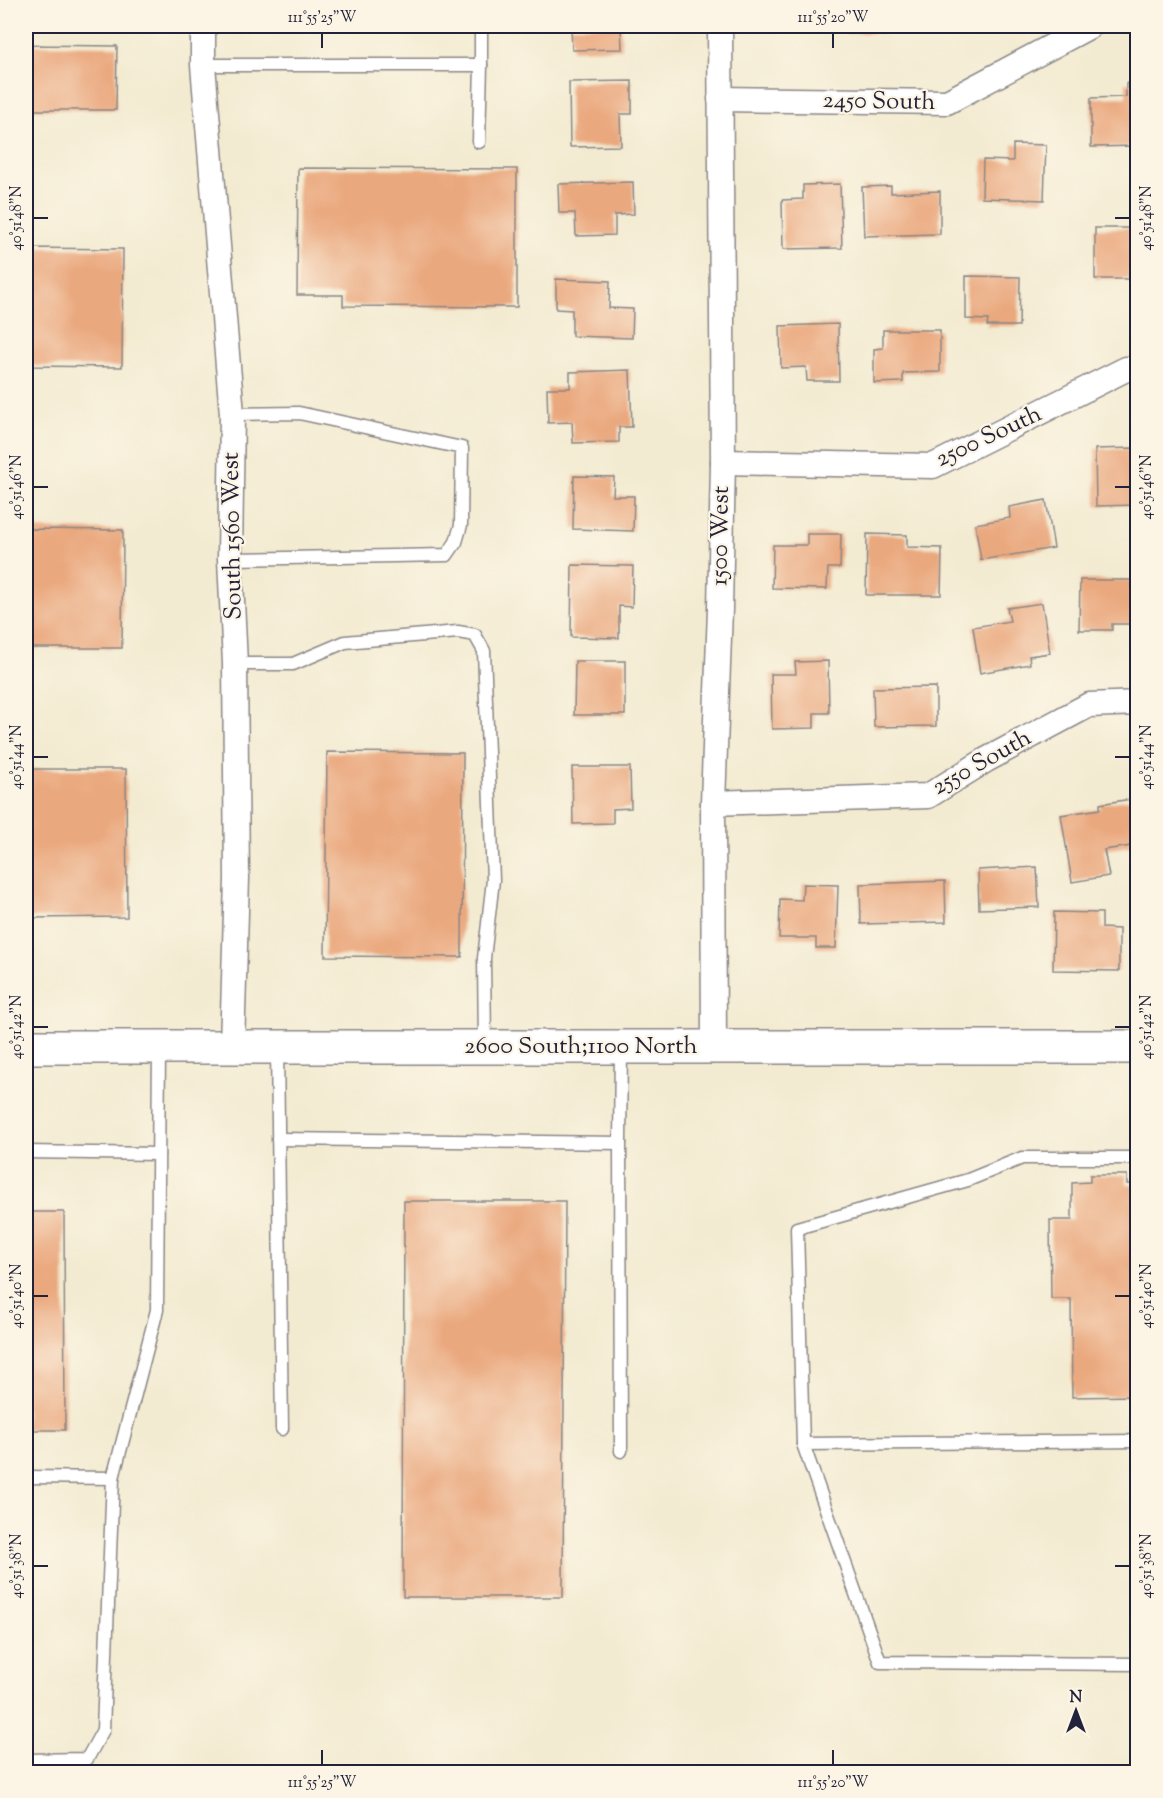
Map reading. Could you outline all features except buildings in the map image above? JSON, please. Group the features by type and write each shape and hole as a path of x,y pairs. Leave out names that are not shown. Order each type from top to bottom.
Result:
{"main road":[{"name":"2600 South;1100 North","path":"26,1047 1137,1047"}],"street":[{"name":"South 1560 West","path":"203,26 203,65 232,414 230,559 235,664 237,878 232,1047"},
{"name":"1500 West","path":"714,1047 713,803 723,462 720,26"},
{"name":"2450 South","path":"720,99 947,102 1090,26"},
{"name":"2500 South","path":"723,462 933,466 1126,369 1137,369"},
{"name":"2550 South","path":"713,803 928,796 986,760 1089,705 1137,703"}],"lane":[{"path":"479,142 481,26"},
{"path":"203,65 481,65"},
{"path":"230,559 447,555 456,542 461,525 462,448 299,414 232,414"},
{"path":"235,664 293,664 345,642 458,632 475,635 484,651 493,880 484,958 485,1047"},
{"path":"26,1760 87,1759 103,1730 113,1478 157,1310 159,1047"},
{"path":"277,1047 282,1429"},
{"path":"621,1047 621,1451"},
{"path":"278,1139 620,1143"},
{"path":"26,1152 158,1154"},
{"path":"1137,1158 1022,1158 968,1180 797,1228 802,1444 880,1662 1137,1664"},
{"path":"802,1444 1137,1441"},
{"path":"26,1477 113,1478"}]}
